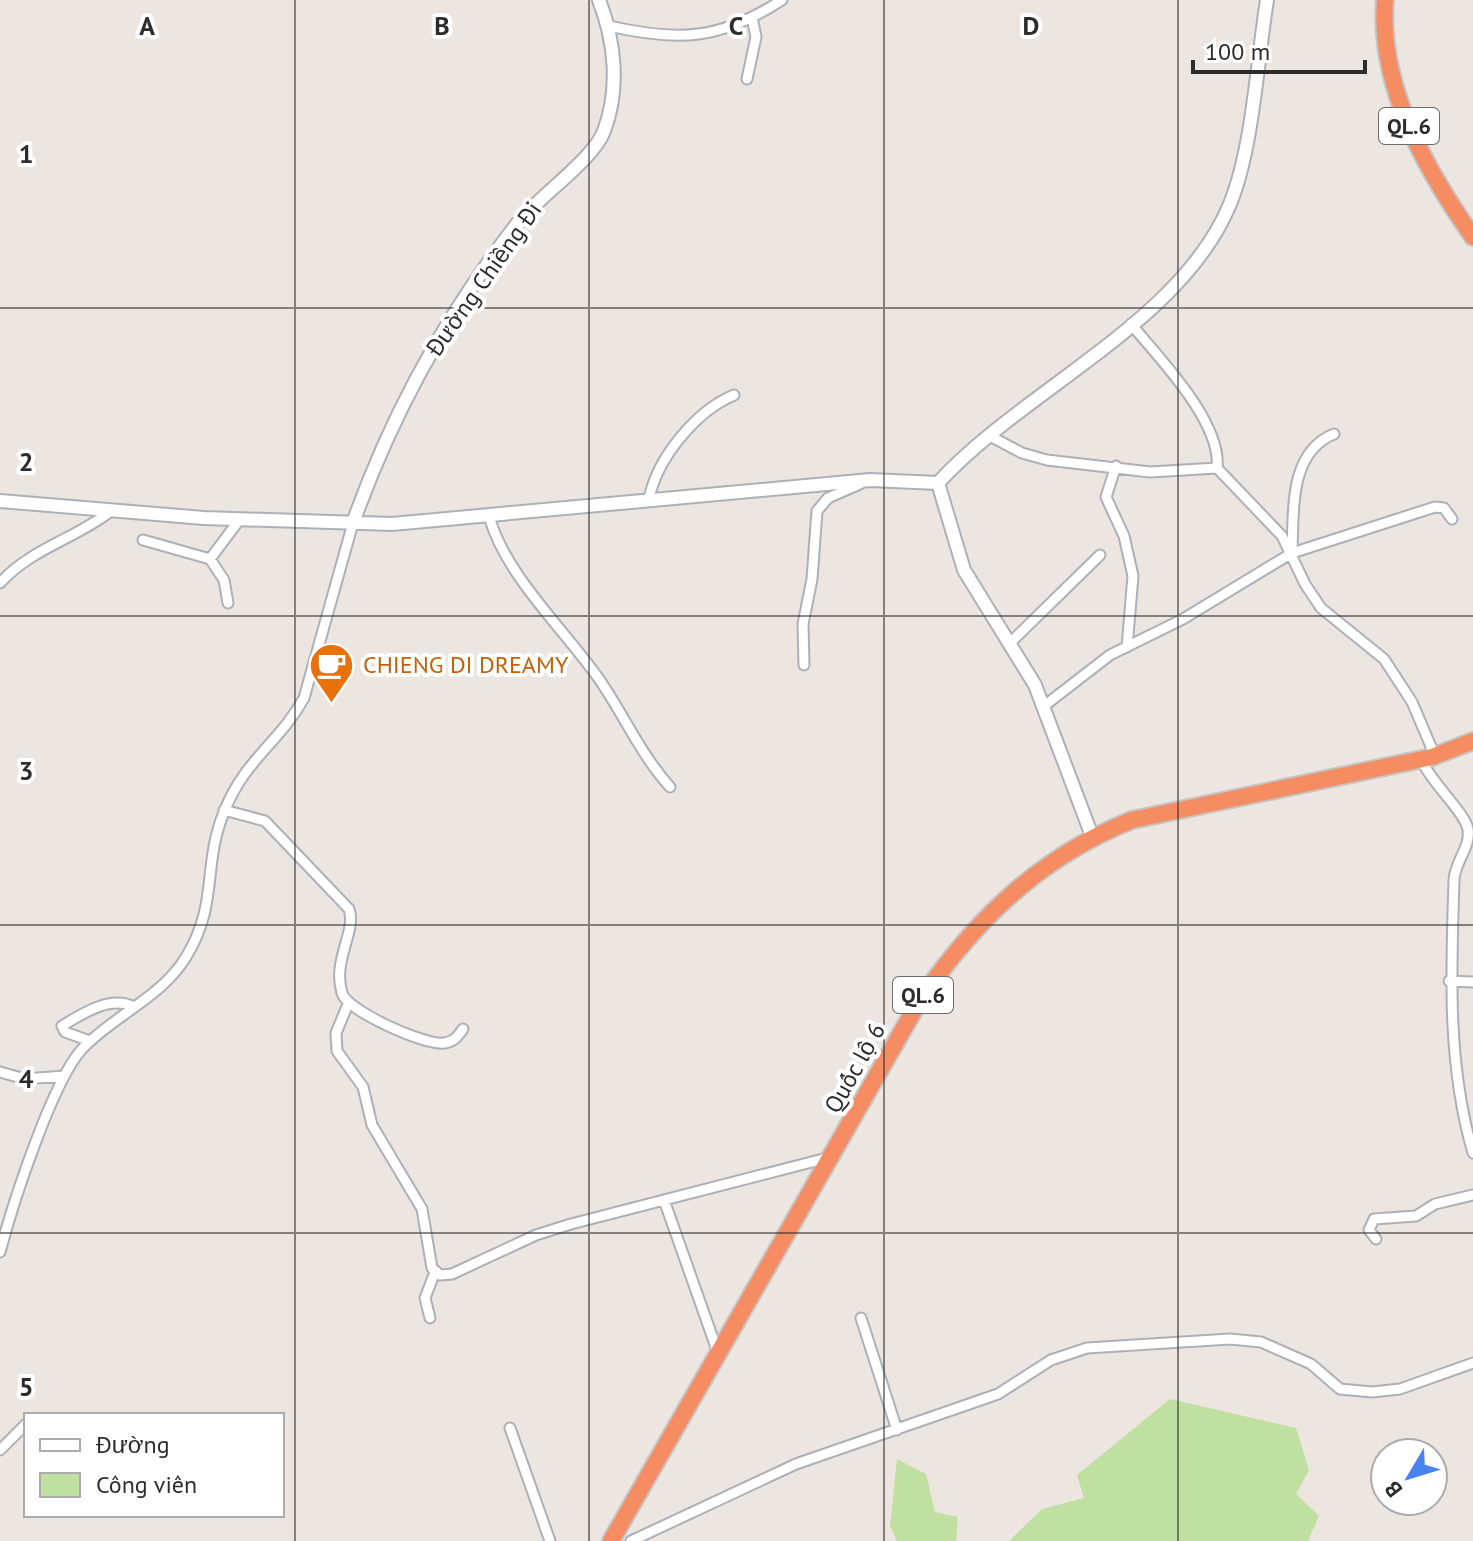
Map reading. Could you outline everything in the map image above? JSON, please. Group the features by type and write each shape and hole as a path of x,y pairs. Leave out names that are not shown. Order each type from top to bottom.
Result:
{"highway":[{"name":"QL.6","path":"1385,0 1386,46 1411,131 1441,191 1473,237"},
{"name":"Quốc lộ 6","path":"611,1541 717,1350 834,1156 920,1000 957,947 1017,887 1092,836 1165,811 1428,758 1473,741"}],"street":[{"name":"Đường Chiềng Đi","path":"353,523 376,460 403,404 468,294 534,202 576,165 603,134 614,89 609,26 599,0"},
{"path":"609,26 672,38 717,31 752,17 782,0"},
{"path":"0,501 111,511 353,523 489,516 870,480 938,483 988,435 1131,324 1194,265 1231,201 1243,156 1267,0"},
{"path":"747,79 756,37 752,17"},
{"path":"1131,324 1197,405 1218,455 1217,468"},
{"path":"649,499 652,483 688,428 716,403 734,395"},
{"path":"1292,553 1298,478 1313,448 1334,434"},
{"path":"988,435 1040,459 1150,472 1217,468 1275,527 1321,608 1384,659 1412,702 1434,786 1464,819 1468,832 1454,877 1449,981 1457,1077 1473,1153"},
{"path":"1116,466 1106,497 1124,536 1133,576 1127,647"},
{"path":"804,665 803,624 812,579 819,506 828,498 870,480"},
{"path":"938,483 964,570 1011,642 1044,706 1092,836"},
{"path":"1044,706 1093,667 1192,614 1292,553 1435,507 1444,508 1452,519"},
{"path":"0,583 38,551 70,539 111,511"},
{"path":"489,516 505,556 599,679 639,747 670,787"},
{"path":"210,559 240,519"},
{"path":"0,1252 17,1196 64,1076 90,1041 174,973 201,930 209,902 212,844 224,810 245,770 290,720 304,698 353,523"},
{"path":"143,540 210,559 224,580 228,603"},
{"path":"1011,642 1100,555"},
{"path":"224,810 265,821 349,909 351,918 338,969 341,992 348,1004 385,1023 439,1044 454,1040 463,1029"},
{"path":"1449,981 1473,982"},
{"path":"90,1041 65,1032 62,1026 111,1002 120,1001 134,1007"},
{"path":"348,1004 336,1033 337,1051 363,1087 372,1125 422,1209 435,1272 425,1298 430,1318"},
{"path":"0,1072 25,1079 64,1076"},
{"path":"435,1272 452,1274 547,1231 834,1156"},
{"path":"1376,1239 1369,1230 1374,1219 1416,1216 1435,1204 1473,1195"},
{"path":"664,1200 717,1350"},
{"path":"861,1318 897,1430"},
{"path":"631,1541 796,1464 998,1394 1051,1360 1087,1348 1230,1339 1261,1342 1311,1364 1340,1389 1372,1392 1400,1389 1473,1363"},
{"path":"0,1450 24,1426"},
{"path":"510,1428 550,1541"}],"green space":[{"path":"1170,1399 1296,1428 1309,1470 1296,1494 1319,1516 1308,1541 1009,1541 1042,1509 1084,1498 1077,1475"},
{"path":"897,1459 926,1474 935,1512 958,1517 956,1541 897,1541 890,1526"}],"place":[{"name":"CHIENG DI DREAMY","path":"332,704"}]}
